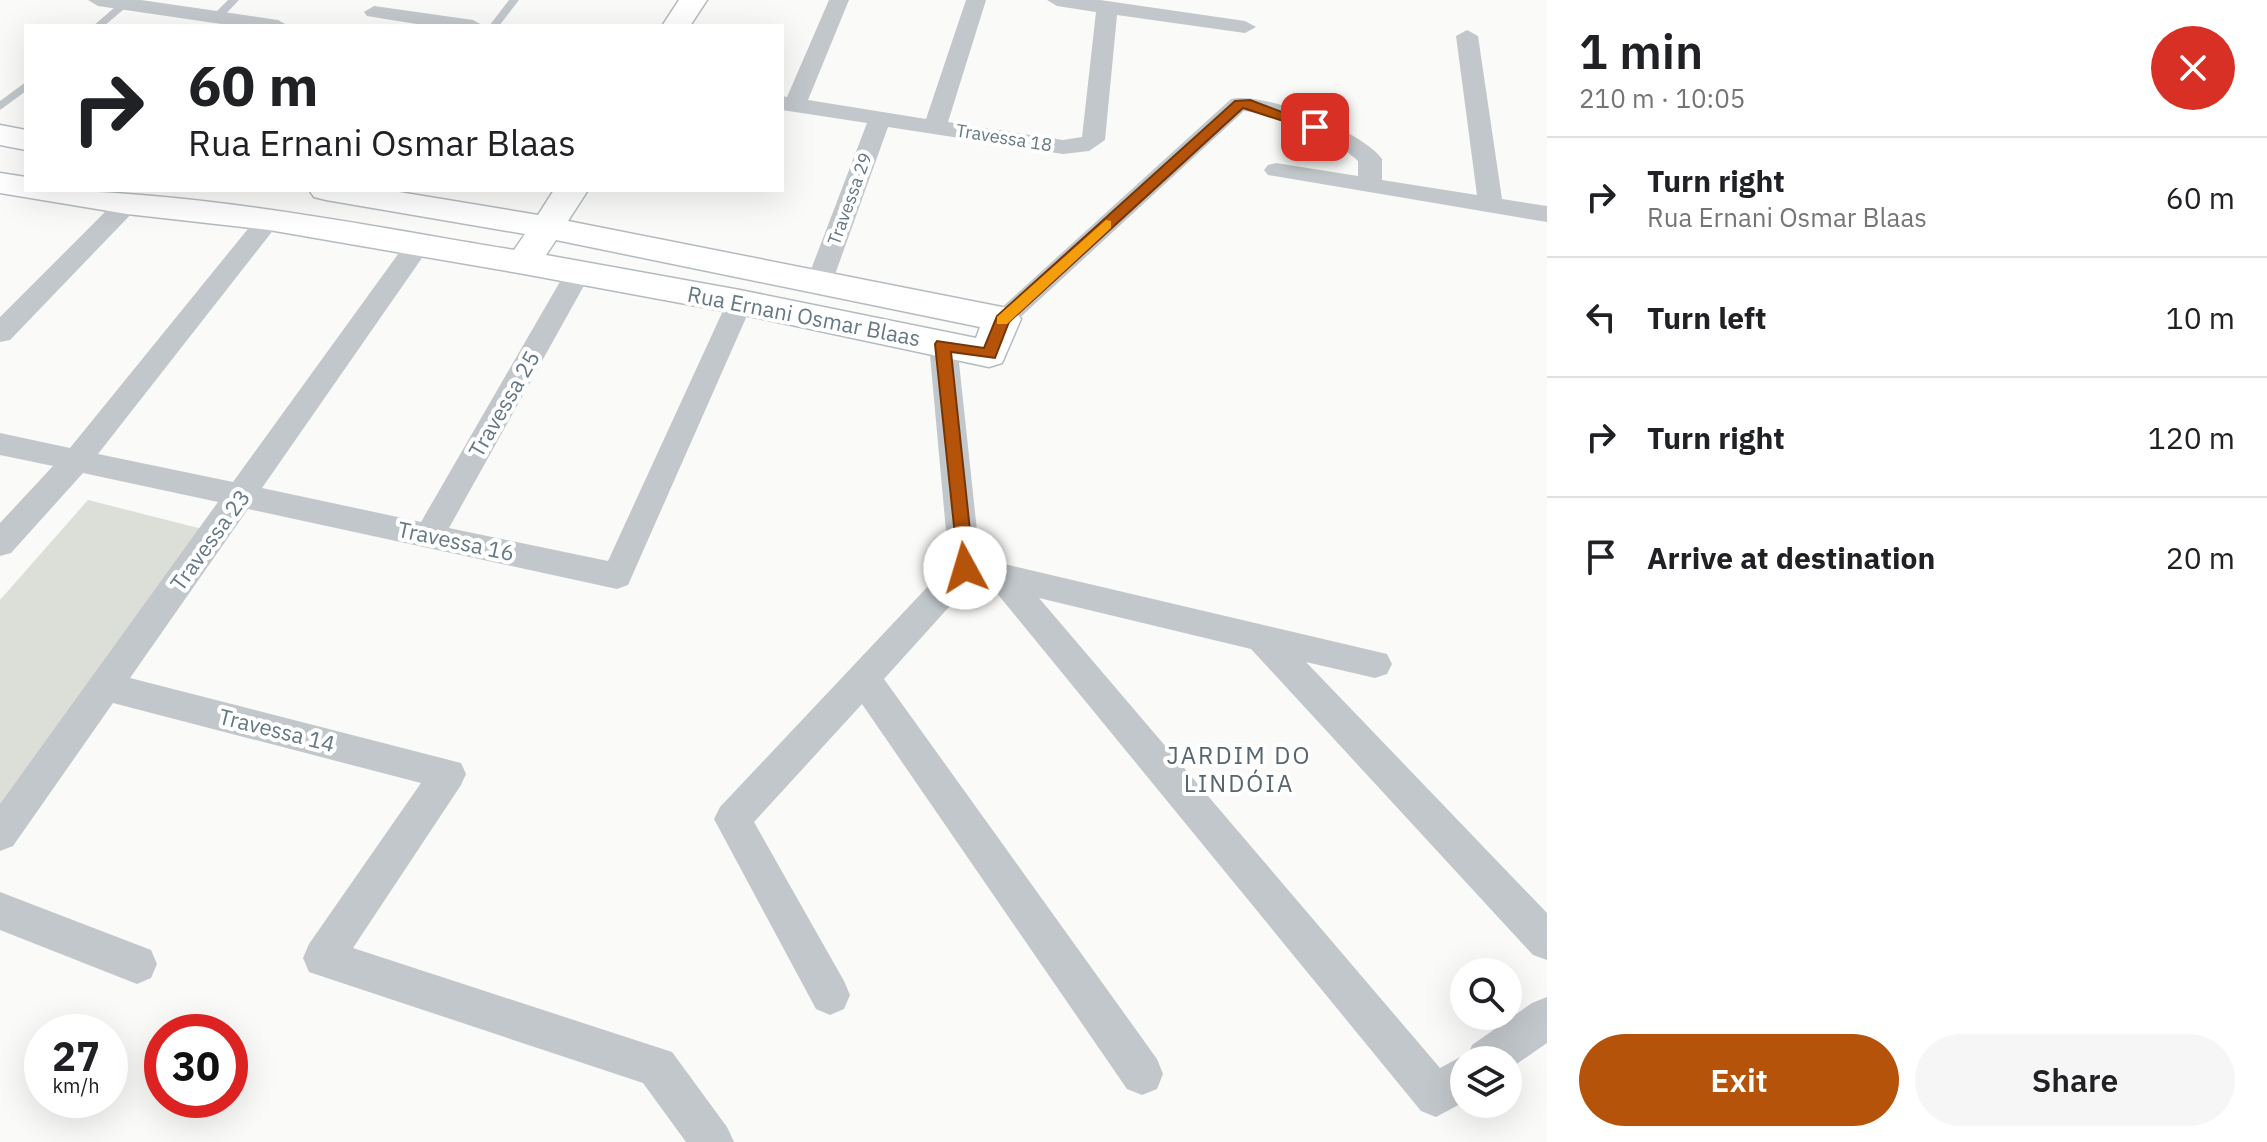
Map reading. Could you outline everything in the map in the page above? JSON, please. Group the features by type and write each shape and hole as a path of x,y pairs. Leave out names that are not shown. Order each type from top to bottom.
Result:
{"street":[{"path":"677,24 693,0"},
{"path":"789,104 839,0"},
{"path":"935,127 976,0"},
{"path":"1057,0 1245,27"},
{"path":"108,1 240,23"},
{"name":"Travessa 18","path":"789,104 1063,147 1081,146 1093,140 1107,7"},
{"path":"373,13 458,24"},
{"path":"1467,36 1491,205"},
{"path":"1002,319 1239,104 1250,103 1284,115 1359,147 1370,159 1370,186"},
{"name":"Travessa 29","path":"820,280 880,118"},
{"path":"0,135 24,140"},
{"path":"1276,170 1547,214"},
{"path":"0,183 24,187"},
{"name":"Rua Ernani Osmar Blaas","path":"55,192 127,204 269,219 524,263 740,302 989,354 1002,319 391,195 352,192"},
{"path":"524,263 570,192"},
{"path":"0,333 127,204"},
{"path":"0,544 76,461 269,219"},
{"name":"Travessa 23","path":"0,834 418,245"},
{"name":"Travessa 25","path":"429,535 578,273"},
{"name":"Travessa 16","path":"0,444 617,576 740,302"},
{"path":"830,995 733,819 965,568 943,344"},
{"path":"965,568 1375,664"},
{"path":"1002,577 1436,1096 1450,1086"},
{"path":"1261,637 1547,941"},
{"path":"863,678 1142,1074"},
{"name":"Travessa 14","path":"105,686 448,774 323,958 657,1067 712,1142"},
{"path":"0,911 137,964"},
{"path":"1507,1046 1547,1018"}],"lane":[{"path":"217,17 234,0"},
{"path":"496,24 514,0"},
{"path":"99,24 108,1"},
{"path":"0,107 24,87"}],"shaded area":[{"path":"88,500 210,531 0,817 0,600"}],"slow traffic":[{"path":"1002,321 1106,224"}],"district":[{"name":"JARDIM DO LINDÓIA","path":"1239,770"}],"route":[{"path":"965,568 943,344 989,354 1002,319 1239,104 1250,103 1315,127"}]}
